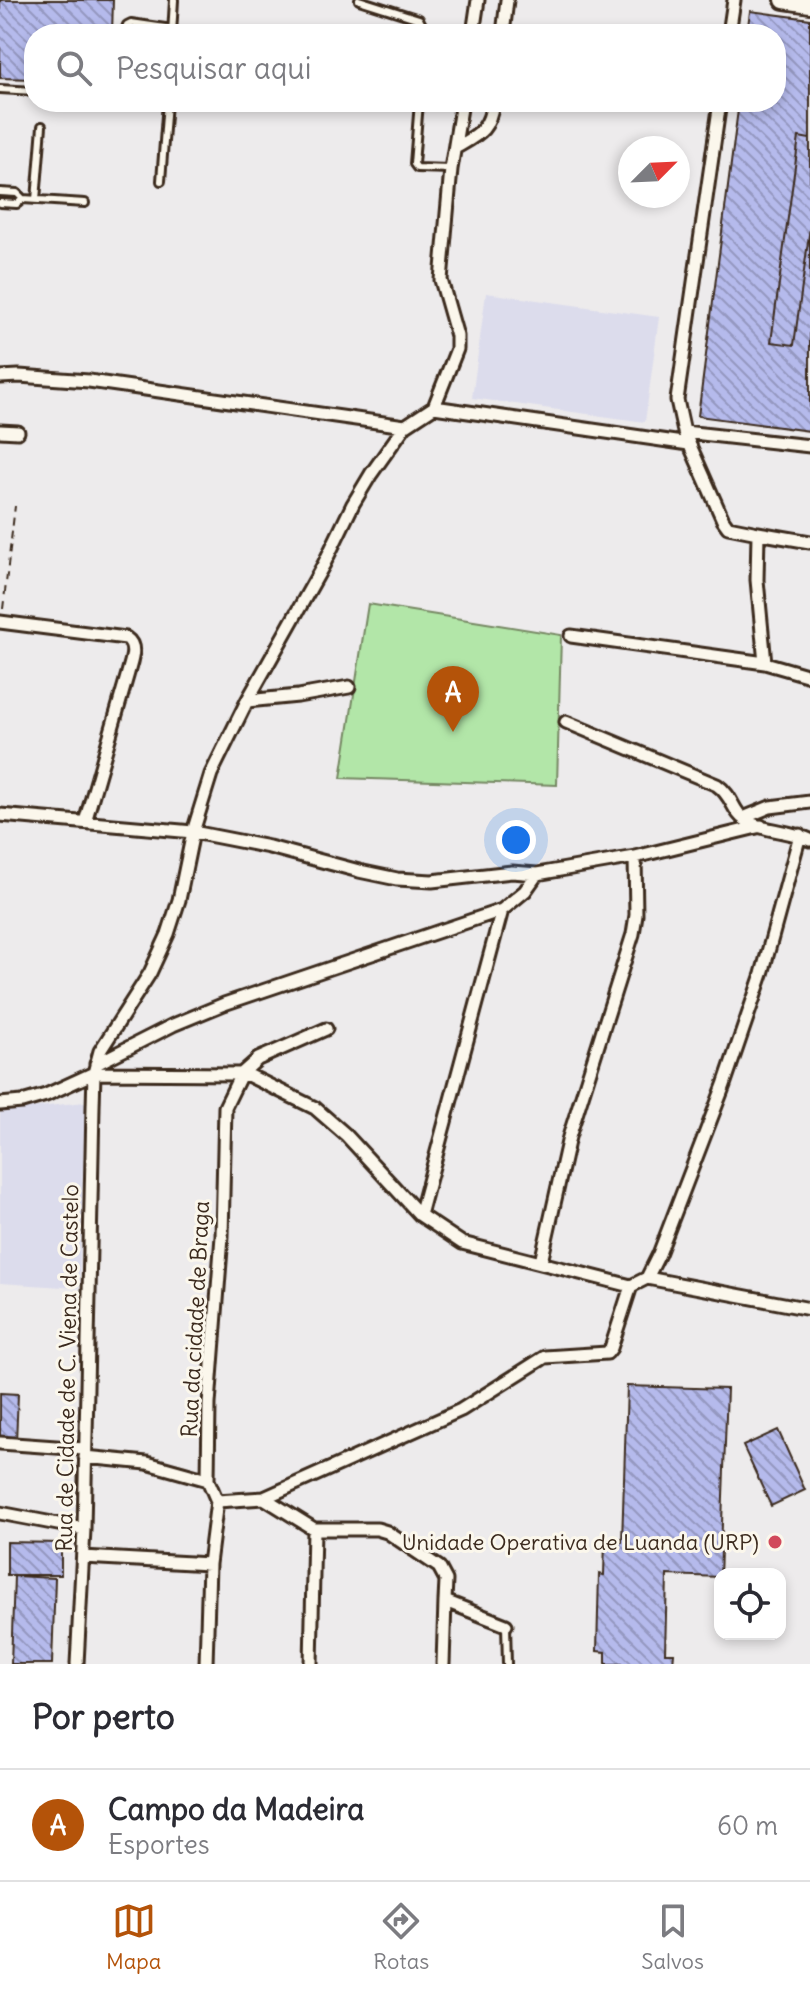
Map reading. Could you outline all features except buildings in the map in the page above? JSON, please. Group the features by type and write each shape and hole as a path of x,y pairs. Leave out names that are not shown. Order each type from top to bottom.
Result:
{"street":[{"path":"474,24 478,0"},
{"path":"504,24 507,0"},
{"path":"730,24 734,0"},
{"path":"784,0 810,4"},
{"path":"95,1069 102,1045 150,973 168,934 211,774 247,701 371,474 405,426 434,407 457,349 457,336 441,280 451,169 460,112"},
{"path":"455,148 481,134 489,123 491,112"},
{"path":"719,112 677,400 687,438 728,527 810,542"},
{"path":"0,377 89,381 405,426"},
{"path":"434,407 687,438 810,446"},
{"path":"0,431 18,432"},
{"path":"758,533 757,580 765,663"},
{"path":"1,622 126,638 132,642 134,649 128,673 85,822"},
{"path":"571,636 765,663 810,676"},
{"path":"247,701 349,687"},
{"path":"566,722 717,785 726,791 743,818 805,837 724,1085 647,1278"},
{"path":"743,818 770,807 810,802"},
{"path":"0,815 193,832 269,847 397,879 432,881 512,872 537,874 635,857 761,826"},
{"path":"541,1262 569,1137 633,934 636,915 635,857"},
{"path":"0,1104 46,1095 173,1025 224,1004 502,910 525,891 537,874"},
{"path":"420,1215 502,910"},
{"name":"Rua da cidade de Braga","path":"217,1501 208,1480 209,1404 222,1236 223,1118 231,1090 241,1074 270,1051 326,1029"},
{"path":"95,1069 241,1074 270,1084 315,1108 346,1135 420,1215 446,1234 472,1247 631,1286 647,1278 810,1309"},
{"name":"Rua de Cidade de C. Viena de Castelo","path":"77,1664 84,1529 95,1069"},
{"path":"206,1664 209,1564 217,1501 264,1498 461,1410 545,1357 607,1353 631,1286"},
{"path":"0,1443 147,1463 208,1480"},
{"path":"264,1498 314,1529 377,1529 387,1532 444,1573 443,1664"},
{"path":"0,1513 84,1529"},
{"path":"311,1664 314,1529"},
{"path":"83,1557 209,1564"},
{"path":"445,1601 506,1625"}],"lane":[{"path":"172,24 174,0"},
{"path":"359,0 419,19 422,24"},
{"path":"0,89 24,90"},
{"path":"161,181 166,112"},
{"path":"418,112 414,164 417,168 451,169"},
{"path":"36,200 42,126"},
{"path":"0,192 17,193 23,199 85,203"},
{"path":"0,203 17,204 23,199"},
{"path":"506,1625 507,1664"}],"path":[{"path":"1,622 15,506"}],"shaded area":[{"path":"486,293 659,317 645,422 472,398"},
{"path":"85,1102 79,1288 0,1283 0,1111"}],"green space":[{"path":"368,604 561,635 557,785 341,778"}],"place":[{"name":"Campo da Madeira","path":"453,732"},
{"name":"Unidade Operativa de Luanda (URP)","path":"775,1542"}]}
